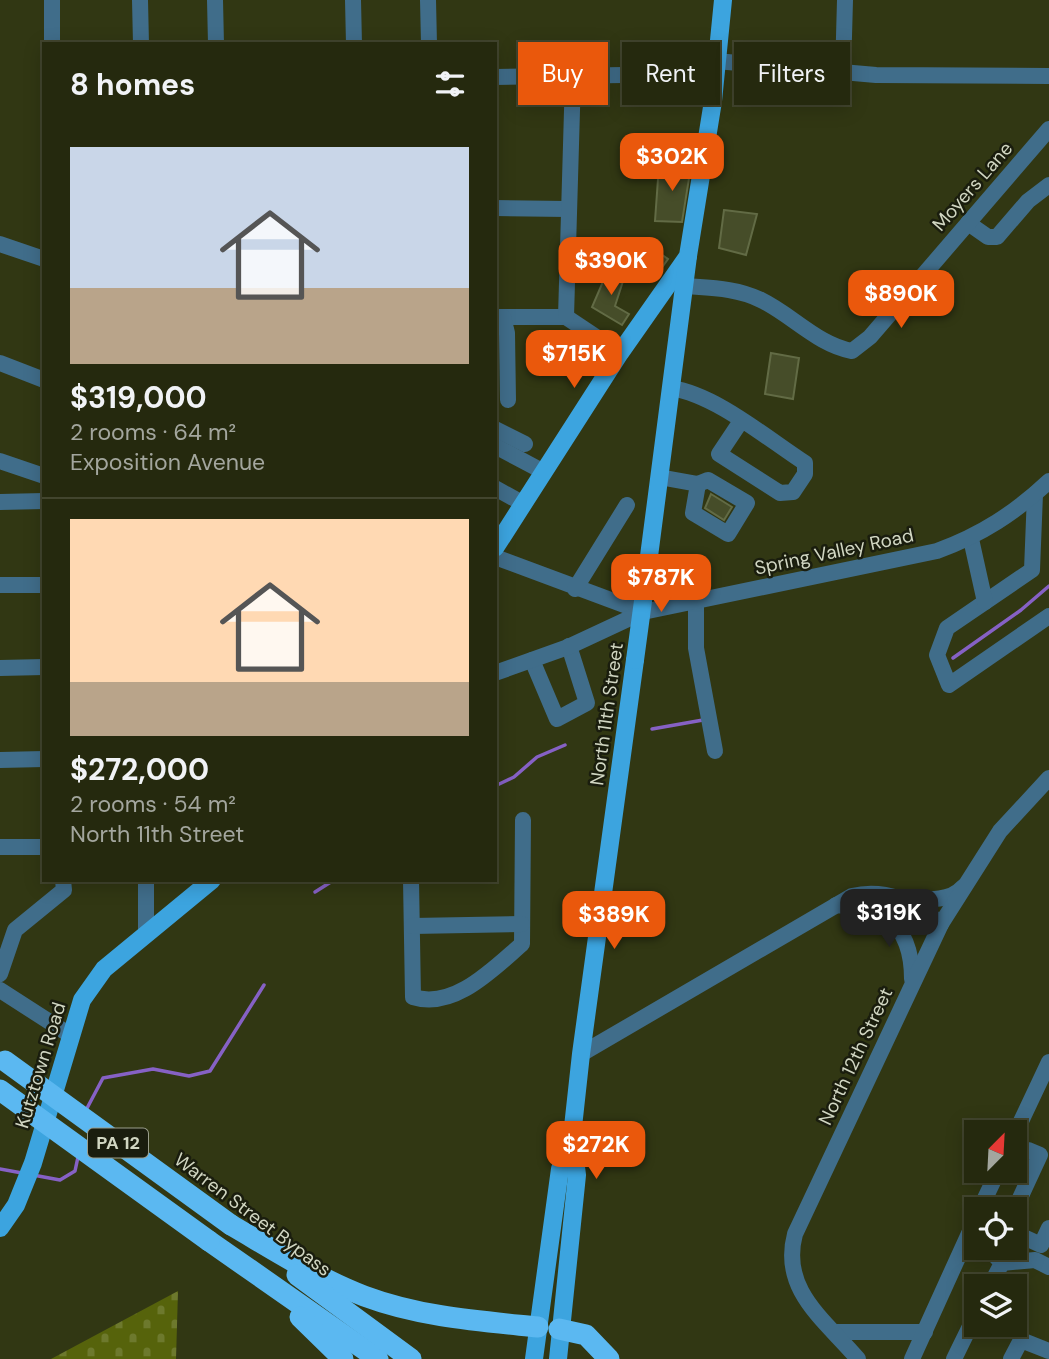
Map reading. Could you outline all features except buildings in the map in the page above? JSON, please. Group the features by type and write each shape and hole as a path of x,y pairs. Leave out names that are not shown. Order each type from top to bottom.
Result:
{"highway":[{"name":"Warren Street Bypass","path":"3,1060 411,1359"},
{"name":"PA 12","path":"0,1090 378,1359"},
{"path":"231,1225 314,1272 382,1302 442,1316 538,1327"},
{"path":"241,1264 343,1359"},
{"path":"559,1329 586,1335 609,1359"}],"main road":[{"path":"718,42 723,0"},
{"path":"497,545 620,353 688,256 712,105"},
{"name":"North 11th Street","path":"558,1359 577,1175 572,1136 588,994 688,256"},
{"name":"Kutztown Road","path":"0,1228 24,1187 33,1163 82,1000 97,976 210,882"},
{"name":"North 11th Street","path":"534,1359 560,1169 572,1136"},
{"path":"538,1327 559,1329"}],"street":[{"path":"52,0 52,42"},
{"path":"140,0 141,42"},
{"path":"215,0 216,42"},
{"path":"353,0 354,42"},
{"path":"428,0 429,42"},
{"path":"844,42 845,0"},
{"path":"850,73 1049,76"},
{"path":"497,77 518,77"},
{"path":"566,317 572,105"},
{"name":"Moyers Lane","path":"685,286 732,290 753,296 830,344 852,351 870,337 1049,129"},
{"path":"968,223 988,237 997,237 1028,201 1049,185"},
{"path":"497,208 567,209"},
{"path":"0,244 42,258"},
{"path":"508,400 507,333 499,317 566,317 620,353"},
{"path":"0,363 42,379"},
{"path":"671,388 695,392 741,421 805,463 805,474 793,492 780,493 719,454 741,421"},
{"path":"497,430 525,444"},
{"path":"497,447 544,472"},
{"path":"0,461 42,476"},
{"path":"659,477 698,484"},
{"name":"Spring Valley Road","path":"497,672 569,646 643,612 916,556 971,538 1005,519 1049,481"},
{"path":"497,489 524,504"},
{"path":"1035,494 1032,570 947,628 937,655 949,685 1049,616"},
{"path":"0,502 42,502"},
{"path":"575,589 627,505"},
{"path":"971,538 985,602"},
{"path":"497,558 575,589 643,612"},
{"path":"0,586 42,585"},
{"path":"696,601 696,648 715,751"},
{"path":"532,660 557,719 587,703 569,646"},
{"path":"0,668 42,667"},
{"path":"0,760 42,759"},
{"name":"North 12th Street","path":"835,1332 798,1290 790,1260 795,1234 941,924 1000,831 1049,778"},
{"path":"411,882 413,997 424,1001 452,996 480,979 522,944 523,820"},
{"path":"0,847 42,847"},
{"path":"0,974 8,930 64,890 63,882"},
{"path":"146,882 146,934"},
{"path":"581,1054 833,905 859,894 940,898 959,892 966,882"},
{"path":"898,897 928,913 941,924"},
{"path":"833,905 874,909 924,926 941,924"},
{"path":"874,909 894,922 906,940 913,965 912,983"},
{"path":"412,926 522,924"},
{"path":"0,990 70,1035"},
{"path":"1022,1120 1049,1062"},
{"path":"1021,1197 1040,1155 1027,1150"},
{"path":"1034,1169 1049,1176"},
{"path":"1027,1244 1042,1257 1049,1228"},
{"path":"912,1359 964,1251"},
{"path":"835,1332 925,1332"},
{"path":"835,1332 858,1359"},
{"path":"954,1359 965,1337"},
{"path":"1012,1359 1021,1340 1049,1351"}],"green space":[{"path":"178,1291 176,1359 51,1359"}],"waterway":[{"path":"953,658 1021,610 1049,586"},
{"path":"652,729 703,720"},
{"path":"497,785 514,777 537,757 565,745"},
{"path":"315,892 331,882"},
{"path":"85,1112 103,1078 153,1069 189,1076 210,1071 264,985"},
{"path":"33,1175 60,1180 75,1171 78,1157"},
{"path":"0,1169 22,1173"}]}
